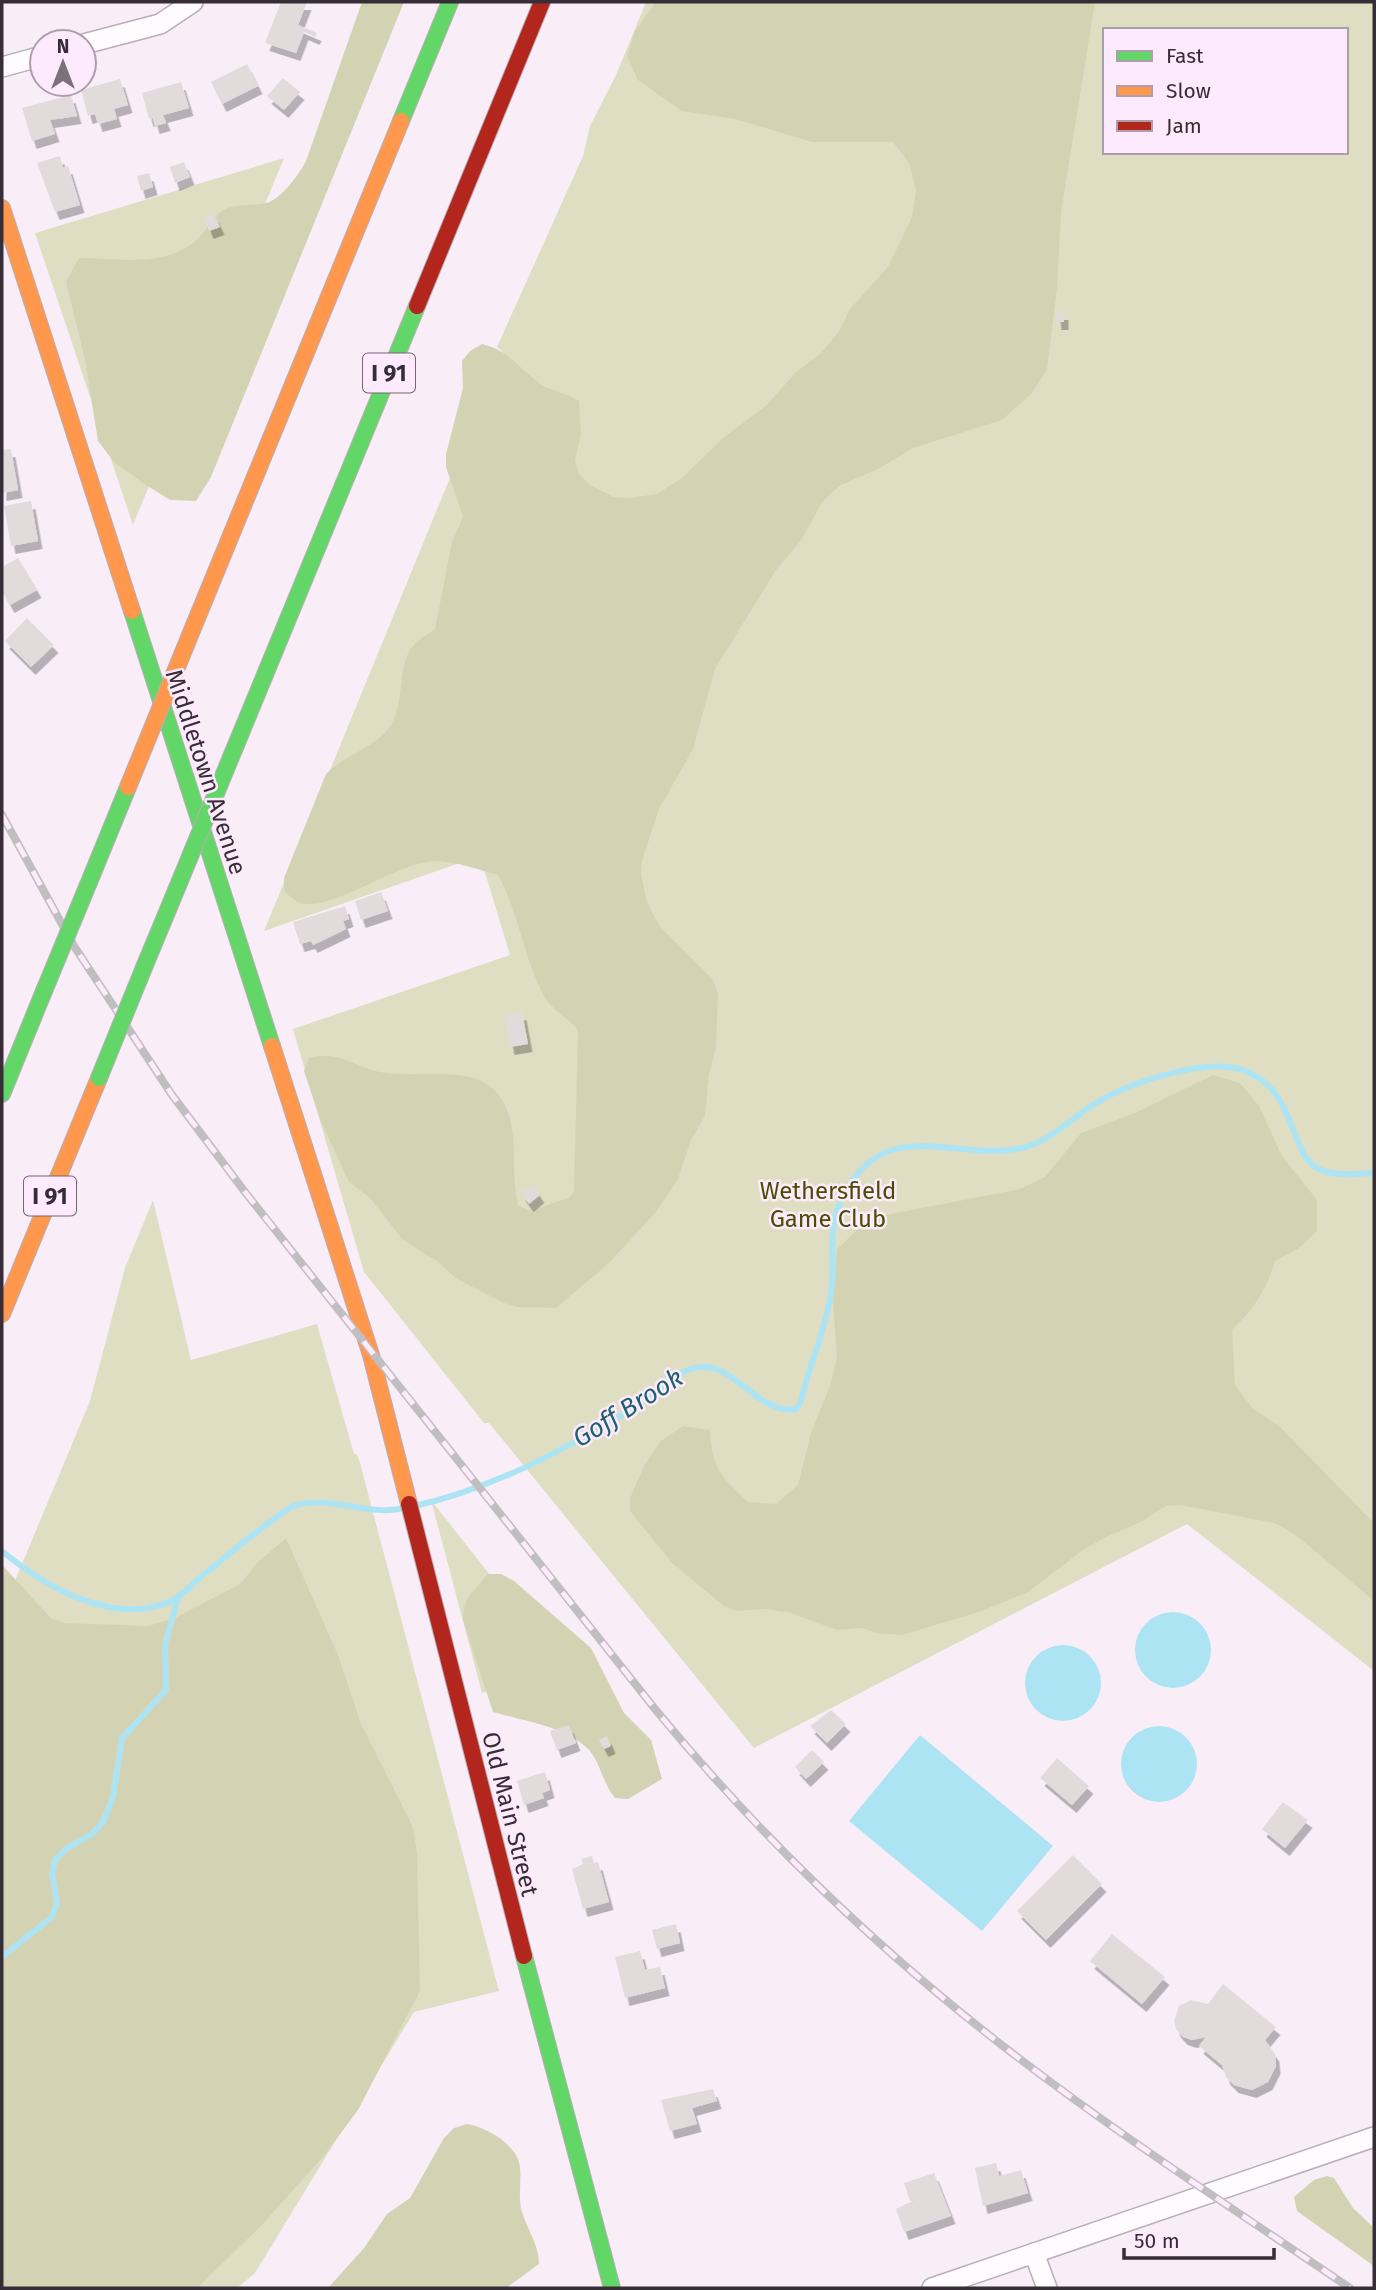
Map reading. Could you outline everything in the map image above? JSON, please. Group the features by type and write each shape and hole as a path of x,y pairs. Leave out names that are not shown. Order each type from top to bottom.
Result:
{"main road":[{"path":"2,1094 450,2"},
{"name":"I 91","path":"2,1314 541,2"},
{"name":"Middletown Avenue","path":"2,208 369,1349"},
{"name":"Old Main Street","path":"369,1349 510,1905 612,2288"}],"street":[{"path":"98,40 160,23 193,2"},
{"path":"2,67 28,60"},
{"path":"932,2288 1374,2137"},
{"path":"1034,2253 1047,2288"}],"green space":[{"path":"362,2 404,2 211,477 196,501 170,500 114,462 98,441 85,360 66,282 79,258 141,260 172,254 199,238 214,217 223,211 233,207 266,203 278,197 306,161"},
{"name":"Wethersfield Game Club","path":"646,2 1374,2 1374,1671 1187,1524 754,1748 489,1423 484,1423 364,1272 293,1029 510,955 480,856 264,931 502,351 497,347 583,156 590,126 616,75"},
{"path":"656,2 1095,2 1061,213 1057,288 1047,370 1032,393 1002,420 913,448 878,469 841,485 831,493 821,504 802,539 776,570 715,669 693,749 659,809 642,861 641,874 647,902 660,927 713,980 718,993 716,1048 709,1074 705,1116 691,1140 678,1179 655,1213 609,1263 556,1308 517,1307 457,1279 437,1261 403,1240 370,1198 349,1182 321,1122 304,1071 309,1058 330,1056 386,1073 446,1074 481,1081 495,1091 506,1106 512,1129 518,1205 530,1211 570,1197 574,1191 578,1030 551,1006 544,996 498,875 459,864 435,861 405,868 337,898 321,902 303,904 284,891 284,878 326,774 385,733 395,716 408,654 415,643 435,629 452,542 463,517 446,467 446,454 463,388 462,361 470,351 482,344 491,347 506,355 542,385 579,401 581,434 575,460 579,474 590,485 614,497 657,494 683,477 723,438 767,405 796,372 819,355 838,333 850,309 888,267 912,217 916,190 909,163 893,142 812,142 735,119 682,111 638,80 627,56 635,31"},
{"path":"284,158 133,525 35,233"},
{"path":"1213,1075 1240,1083 1259,1106 1282,1156 1317,1200 1317,1231 1298,1249 1275,1261 1258,1299 1232,1330 1235,1385 1253,1409 1278,1425 1374,1523 1374,1601 1296,1535 1274,1523 1180,1505 1166,1506 1143,1521 1083,1550 1028,1592 979,1612 902,1635 875,1633 862,1628 837,1630 788,1612 763,1609 737,1611 724,1606 672,1563 630,1511 630,1498 645,1464 661,1441 683,1426 710,1430 713,1454 720,1471 748,1502 776,1504 798,1485 811,1433 831,1383 837,1357 833,1303 837,1249 856,1231 880,1216 1020,1189 1045,1177 1081,1133 1135,1113"},
{"path":"153,1200 191,1360 317,1324 354,1454 357,1454 360,1463 499,1991 414,2012 255,2273 237,2288 2,2288 2,1612 90,1401 125,1268"},
{"path":"431,1500 560,1664 482,1693"},
{"path":"286,1538 338,1655 361,1724 413,1827 417,1853 420,1991 358,2110 323,2157 260,2227 197,2288 2,2288 2,1565 51,1618 64,1623 148,1626 175,1618 240,1584 258,1562"},
{"path":"487,1574 501,1574 514,1581 591,1648 624,1713 651,1740 662,1779 628,1799 615,1798 593,1756 580,1742 544,1725 493,1712 463,1620 467,1600"},
{"path":"467,2124 482,2128 498,2137 516,2155 520,2168 521,2206 535,2244 539,2264 506,2288 328,2288 364,2248 387,2214 410,2198 444,2138 454,2128"},
{"path":"1327,2176 1334,2178 1353,2208 1374,2228 1374,2266 1297,2211 1294,2197 1314,2180"}],"water":[{"path":"1181,1612 1194,1618 1205,1629 1211,1642 1209,1665 1194,1682 1181,1688 1165,1688 1152,1682 1137,1665 1135,1642 1141,1629 1158,1614"},
{"path":"1071,1645 1084,1651 1095,1662 1101,1675 1099,1698 1084,1715 1071,1721 1055,1721 1042,1715 1027,1698 1025,1675 1031,1662 1048,1647"},
{"path":"1167,1726 1180,1732 1191,1743 1197,1756 1195,1779 1180,1796 1167,1802 1151,1802 1138,1796 1123,1779 1121,1756 1127,1743 1144,1728"},
{"path":"920,1735 1053,1846 982,1931 849,1821"}],"building":[{"path":"281,2 307,2 298,25 317,33 315,37 304,32 296,53 265,43"},
{"path":"247,64 258,86 222,104 211,82"},
{"path":"283,78 300,92 284,110 267,96"},
{"path":"120,79 128,105 114,109 117,119 98,124 95,114 88,116 83,98 98,98 98,85"},
{"path":"181,82 189,108 163,115 166,123 155,126 153,118 149,119 142,93"},
{"path":"60,98 72,98 77,116 50,120 55,134 32,141 22,108"},
{"path":"60,156 63,168 68,166 80,205 55,212 37,163"},
{"path":"184,162 190,177 175,183 170,167"},
{"path":"149,173 153,187 141,191 137,176"},
{"path":"214,214 220,227 209,231 204,218"},
{"path":"1056,312 1064,312 1064,322 1057,322"},
{"path":"11,449 18,490 2,493 2,450"},
{"path":"31,501 38,541 11,546 4,506"},
{"path":"18,558 37,590 10,605 2,591 2,567"},
{"path":"27,618 54,645 31,667 5,641"},
{"path":"381,892 388,911 361,920 355,901"},
{"path":"345,906 349,919 343,921 346,929 313,945 311,941 300,944 293,922"},
{"path":"522,1012 528,1044 510,1047 504,1016"},
{"path":"533,1185 540,1195 529,1204 521,1193"},
{"path":"831,1710 846,1724 827,1743 810,1726"},
{"path":"569,1725 576,1743 557,1750 550,1731"},
{"path":"607,1736 611,1746 604,1749 599,1740"},
{"path":"812,1750 824,1762 806,1779 795,1767"},
{"path":"1057,1758 1089,1786 1072,1805 1040,1778"},
{"path":"545,1772 550,1790 542,1793 544,1798 524,1805 517,1781"},
{"path":"1283,1802 1308,1820 1285,1848 1262,1829"},
{"path":"1073,1855 1102,1884 1046,1940 1017,1911"},
{"path":"592,1856 594,1863 598,1862 609,1902 583,1909 572,1869 583,1864 581,1859"},
{"path":"676,1924 680,1943 657,1949 652,1930"},
{"path":"1112,1934 1165,1977 1142,2004 1090,1961"},
{"path":"640,1951 645,1970 660,1967 665,1988 625,1998 615,1957"},
{"path":"1223,1984 1276,2027 1265,2040 1275,2054 1276,2066 1268,2082 1252,2090 1234,2085 1226,2077 1222,2065 1199,2046 1206,2037 1192,2040 1183,2037 1176,2029 1174,2021 1179,2006 1191,2000 1208,2004"},
{"path":"713,2089 717,2101 692,2108 697,2124 670,2131 661,2100"},
{"path":"996,2163 999,2176 1021,2170 1028,2193 983,2206 975,2168"},
{"path":"934,2173 951,2216 904,2232 896,2209 915,2200 910,2201 904,2183"}],"waterway":[{"name":"Goff Brook","path":"415,1506 499,1479 552,1454 629,1411 674,1377 690,1369 705,1367 719,1370 768,1404 781,1409 796,1409 801,1401 830,1299 832,1238 837,1210 855,1177 873,1160 892,1150 936,1146 983,1151 1029,1146 1054,1134 1091,1106 1123,1089 1186,1070 1226,1067 1243,1070 1261,1079 1273,1091 1283,1105 1301,1149 1317,1168 1337,1174 1374,1173"},
{"name":"Goff Brook","path":"2,1551 38,1577 80,1599 102,1606 147,1608 178,1597 247,1539 293,1506 320,1503 376,1510 404,1508"},
{"path":"2,1957 52,1917 57,1903 52,1873 55,1860 66,1849 92,1834 103,1822 113,1797 122,1738 166,1690 165,1645 178,1597"}],"railway":[{"path":"2,815 74,946 172,1095 245,1192 655,1709 735,1800 864,1929 1003,2046 1131,2140 1350,2288"}],"traffic: fast":[{"path":"401,121 450,2"},
{"path":"236,745 417,306"},
{"path":"132,611 272,1046"},
{"path":"165,917 236,745"},
{"path":"92,875 128,787"},
{"path":"44,991 92,875"},
{"path":"145,965 165,917"},
{"path":"99,1078 145,965"},
{"path":"2,1094 44,991"},
{"path":"524,1956 612,2288"}],"traffic: slow":[{"path":"195,623 401,121"},
{"path":"2,208 132,611"},
{"path":"128,787 195,623"},
{"path":"272,1046 371,1355 409,1504"},
{"path":"2,1314 99,1078"}],"traffic: jam":[{"path":"417,306 542,2"},
{"path":"409,1504 524,1956"}]}
